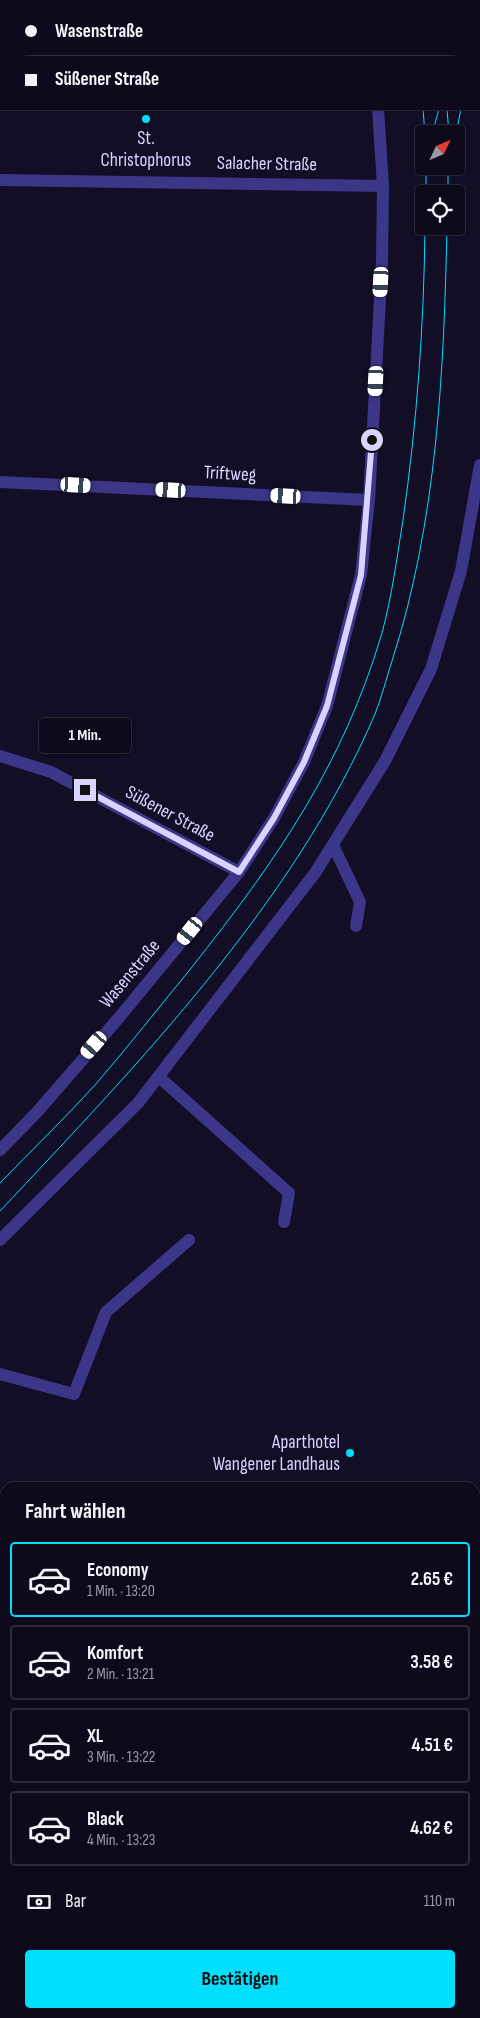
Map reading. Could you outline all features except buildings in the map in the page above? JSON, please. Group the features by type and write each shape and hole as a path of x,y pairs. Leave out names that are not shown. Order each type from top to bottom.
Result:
{"street":[{"name":"Wasenstraße","path":"0,1150 38,1111 117,1020 239,872 274,818 304,762 327,706 361,575 369,500 382,262 383,186 378,110"},
{"name":"Salacher Straße","path":"0,180 383,186"},
{"path":"0,1240 138,1104 315,872 333,845 385,761 430,669 461,571 480,465"},
{"name":"Triftweg","path":"0,482 369,500"},
{"name":"Süßener Straße","path":"0,756 51,772 239,872"},
{"path":"333,845 360,902 356,926"},
{"path":"159,1077 289,1193 284,1222"},
{"path":"0,1374 74,1394 106,1312 189,1240"}],"tram line":[{"path":"423,110 424,125"},
{"path":"435,125 439,110"},
{"path":"447,110 448,125"},
{"path":"458,125 461,110"},
{"path":"426,175 426,185"},
{"path":"448,175 448,185"},
{"path":"0,1183 95,1085 223,928 279,850 304,810 348,726 366,681 386,619 403,520 419,373 425,235"},
{"path":"0,1211 158,1039 209,978 257,915 302,851 341,784 375,714 407,608 428,500 440,391 447,235"}],"place":[{"name":"St. Christophorus","path":"146,119"},
{"name":"Aparthotel Wangener Landhaus","path":"350,1453"}],"route":[{"path":"85,790 239,872 274,818 304,762 327,706 361,575 369,500 372,440"}]}
